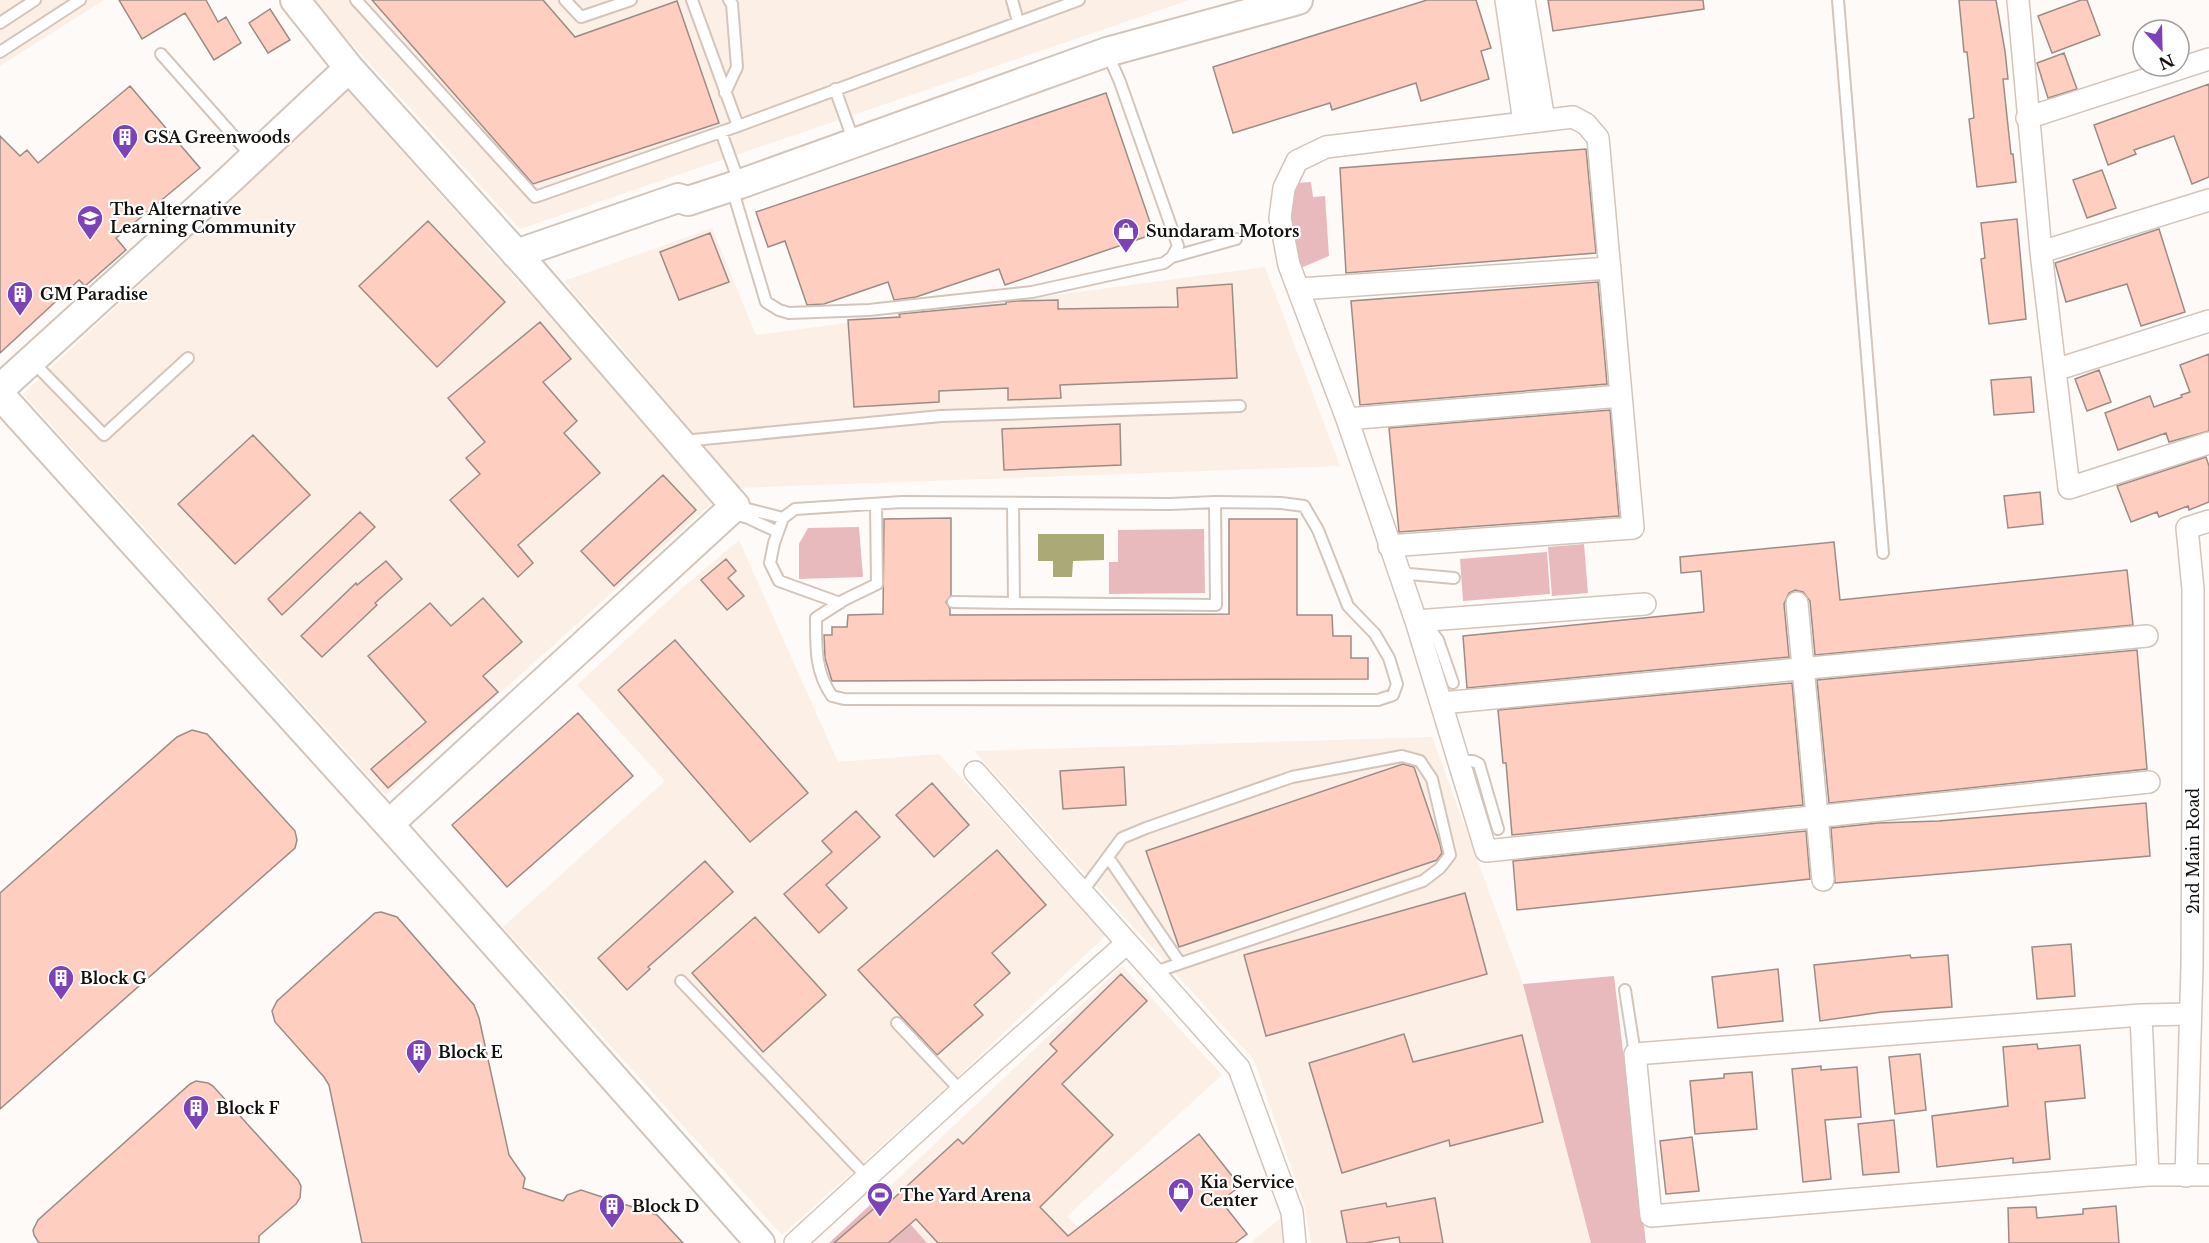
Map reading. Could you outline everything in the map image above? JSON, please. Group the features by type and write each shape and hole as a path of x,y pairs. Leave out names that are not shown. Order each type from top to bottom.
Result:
{"street":[{"path":"295,0 349,68 523,261 680,441 732,509 389,824"},
{"path":"523,261 678,198 688,201 1107,52 1298,0"},
{"path":"1506,0 1523,52 1534,121"},
{"path":"1523,52 1524,0"},
{"path":"2018,0 2041,252 2069,488 2209,443"},
{"path":"2027,118 2209,59"},
{"path":"0,389 349,68"},
{"path":"1389,546 1633,528 1598,138 1586,124 1573,117 1326,147 1297,161 1284,188 1280,218 1289,265 1347,418 1389,546 1417,626 1486,851 2149,782"},
{"path":"2041,252 2209,200"},
{"path":"1299,289 1610,268"},
{"path":"2055,370 2209,321"},
{"path":"0,395 389,824 760,1243"},
{"path":"1347,418 1621,396"},
{"name":"2nd Main Road","path":"2186,1176 2190,1014 2200,974 2201,820 2201,590 2187,528 2209,521"},
{"path":"1797,603 1823,879"},
{"path":"1417,626 1645,604"},
{"path":"1442,703 2147,636"},
{"path":"975,772 1239,1068 1292,1212 1295,1243"},
{"path":"795,1243 1127,943"},
{"path":"2190,1014 2141,1015 1635,1054 1651,1216 2148,1176 2209,1175"},
{"path":"2141,1015 2148,1176"}],"lane":[{"path":"0,23 35,0"},
{"path":"0,52 80,0"},
{"path":"356,0 535,197 738,126 1079,0"},
{"path":"565,0 581,17 631,0"},
{"path":"692,0 738,126"},
{"path":"725,93 736,67 732,4 729,0"},
{"path":"1012,0 1018,21"},
{"path":"1838,0 1883,553"},
{"path":"1107,52 1120,82 1178,246 1172,257"},
{"path":"161,54 253,158"},
{"path":"835,89 854,142"},
{"path":"721,132 766,302 789,313 869,310 1032,292 1164,263 1172,257 1236,239"},
{"path":"32,360 104,435 188,358"},
{"path":"680,441 941,416 1240,406"},
{"path":"840,603 778,581 770,563 783,518 795,509 902,502 1170,504 1215,502 1281,503 1304,506 1318,530 1348,606 1375,634 1389,658 1397,684 1393,695 1378,700 844,699 832,696 824,685 817,664 816,618 877,585 876,504"},
{"path":"953,602 1216,605 1215,502"},
{"path":"1013,503 1014,603"},
{"path":"732,509 783,518"},
{"path":"732,509 778,532"},
{"path":"1398,570 1409,574 1454,578"},
{"path":"1417,626 1430,629 1438,640 1454,683"},
{"path":"1082,892 1122,838 1292,777 1402,756 1420,762 1432,778 1450,855 1440,868 1423,881 1155,972"},
{"path":"1459,761 1473,760 1479,764 1498,829"},
{"path":"1108,857 1180,963"},
{"path":"681,981 867,1177"},
{"path":"1625,990 1635,1054"},
{"path":"897,1023 961,1091"}],"shaded area":[{"path":"0,0 104,0 0,66"},
{"path":"312,0 1189,0 520,229"},
{"path":"347,90 714,501 386,795 23,394"},
{"path":"1311,182 1313,197 1325,196 1329,256 1296,270 1289,254 1291,193 1296,183"},
{"path":"712,228 756,335 1265,267 1340,466 738,488 564,281"},
{"path":"859,527 863,577 799,579 799,544 808,528"},
{"path":"1204,529 1205,593 1109,594 1109,562 1118,562 1118,530"},
{"path":"1038,534 1104,534 1104,560 1073,561 1072,577 1053,577 1053,561 1038,561"},
{"path":"739,540 838,762 939,754 1106,935 945,1089 782,1235 503,927 665,781 577,685 681,589"},
{"path":"1584,544 1588,593 1552,596 1548,547"},
{"path":"1547,552 1550,594 1463,601 1460,559"},
{"path":"1432,737 1523,984 1591,1243 1311,1243 1304,1203 1254,1060 974,751"},
{"path":"1122,966 1222,1075 1067,1216 1091,1243 927,1243 883,1193"},
{"path":"1614,976 1646,1243 1591,1243 1523,984"},
{"name":"The Yard Arena","path":"883,1193 927,1243 829,1243"},
{"path":"1282,1217 1285,1243 1250,1243"}],"building":[{"path":"119,0 206,0 218,22 226,17 241,43 214,60 185,13 142,39"},
{"path":"372,0 543,0 575,37 677,1 719,123 533,184"},
{"path":"1427,0 1476,0 1491,48 1481,51 1489,79 1421,101 1416,83 1332,110 1330,103 1233,133 1213,67"},
{"path":"1548,0 1703,0 1704,9 1553,31"},
{"path":"1959,0 1996,0 2005,51 2008,79 2003,79 2016,182 1977,187 1969,119 1974,118"},
{"path":"2081,0 2087,0 2100,35 2052,53 2038,16"},
{"path":"270,9 290,40 268,53 249,23"},
{"path":"2064,53 2077,89 2048,98 2037,63"},
{"path":"2209,84 2209,177 2192,184 2174,136 2134,150 2136,154 2108,165 2094,125"},
{"path":"130,86 200,168 116,238 126,250 85,286 79,280 0,353 0,136 20,156 27,150 38,163"},
{"path":"1106,93 1154,234 1005,285 999,269 916,297 894,300 888,282 824,304 807,305 785,241 768,247 756,212"},
{"path":"1586,149 1596,253 1346,273 1340,168"},
{"path":"2102,170 2116,208 2087,218 2073,180"},
{"path":"2017,219 2026,319 1989,324 1981,259 1985,258 1981,223"},
{"path":"428,221 505,302 437,367 359,286"},
{"path":"2159,229 2185,312 2141,326 2127,284 2066,302 2055,263"},
{"path":"710,233 729,282 679,300 660,252"},
{"path":"1598,282 1607,384 1360,405 1351,301"},
{"path":"1232,284 1237,378 1060,385 1061,398 1008,400 1008,388 939,391 939,402 854,407 848,320 900,317 899,314 1017,301 1058,300 1058,309 1178,307 1177,288"},
{"path":"540,322 571,359 543,382 577,421 564,433 600,473 518,545 533,563 518,577 450,500 480,474 466,458 485,442 448,398"},
{"path":"2209,354 2209,431 2169,442 2166,433 2118,450 2105,413 2150,396 2154,407 2182,397 2181,395 2190,392 2180,365"},
{"path":"2099,370 2111,402 2087,411 2075,379"},
{"path":"2031,377 2034,412 1994,415 1991,380"},
{"path":"1610,410 1619,516 1399,532 1389,428"},
{"path":"1120,424 1121,465 1004,470 1002,429"},
{"path":"253,435 310,495 235,564 178,504"},
{"path":"2206,457 2209,466 2209,502 2189,510 2188,506 2159,517 2157,512 2131,522 2117,486"},
{"path":"663,475 696,510 614,586 581,551"},
{"path":"2040,492 2043,524 2008,528 2004,496"},
{"path":"360,512 375,527 282,615 268,599"},
{"path":"951,518 951,595 946,602 950,615 1229,614 1229,519 1297,519 1297,615 1332,615 1333,636 1351,636 1351,658 1368,658 1368,679 832,681 825,658 824,635 832,635 832,627 847,627 848,615 883,614 884,519"},
{"path":"1834,542 1840,600 2127,570 2133,625 1815,655 1810,601 1803,592 1795,590 1789,593 1784,604 1789,657 1467,688 1463,636 1703,612 1701,571 1681,573 1680,557"},
{"path":"726,559 736,571 728,578 744,596 727,610 701,580"},
{"path":"386,561 402,579 322,657 301,636 356,583 357,585"},
{"path":"483,598 522,642 483,676 498,692 388,788 371,769 426,722 368,656 430,603 451,626"},
{"path":"675,640 808,793 750,842 618,690"},
{"path":"2137,650 2147,769 1829,803 1817,680"},
{"path":"1792,683 1803,805 1512,835 1506,763 1503,763 1498,710"},
{"path":"578,713 633,776 507,887 452,825"},
{"name":"Block G","path":"192,730 207,734 295,831 297,840 295,848 0,1109 0,893 177,737"},
{"path":"1403,764 1414,767 1440,844 1442,853 1437,860 1179,947 1146,851"},
{"path":"1124,767 1126,805 1063,809 1060,771"},
{"path":"932,783 969,825 934,857 896,815"},
{"path":"2146,803 2150,856 1835,883 1831,828"},
{"path":"856,811 880,837 826,885 847,908 819,933 784,894 832,852 822,841"},
{"path":"1806,831 1810,879 1517,910 1513,861"},
{"path":"997,850 1046,905 992,953 1010,973 974,1005 983,1015 937,1055 858,970"},
{"path":"705,861 733,892 648,967 650,969 627,990 598,958"},
{"path":"1465,893 1487,974 1266,1036 1244,955"},
{"name":"Block E","path":"381,912 397,917 474,1005 479,1018 509,1155 525,1178 523,1188 563,1201 567,1195 581,1190 657,1215 683,1243 362,1243 329,1085 275,1022 272,1011 277,1001 375,913"},
{"path":"755,917 826,995 763,1052 692,973"},
{"path":"2071,944 2075,996 2037,999 2032,947"},
{"path":"1910,955 1911,958 1948,955 1952,1007 1882,1012 1820,1021 1814,965"},
{"path":"1778,969 1783,1021 1718,1028 1712,977"},
{"path":"1121,974 1147,1001 1062,1084 1113,1135 1040,1207 1068,1236 1199,1134 1240,1186 1221,1201 1247,1234 1235,1243 938,1243 916,1219 888,1243 834,1243 877,1206 881,1210 958,1139 963,1144 1057,1051 1050,1044"},
{"path":"1404,1034 1413,1062 1522,1035 1543,1122 1450,1146 1449,1140 1342,1173 1309,1063"},
{"path":"2037,1044 2038,1049 2080,1045 2085,1098 2045,1102 2050,1159 2013,1163 2013,1158 1937,1167 1932,1116 2008,1106 2003,1047"},
{"path":"1920,1054 1926,1110 1895,1114 1889,1057"},
{"path":"1821,1066 1821,1070 1857,1067 1861,1117 1825,1120 1831,1179 1803,1182 1792,1069"},
{"path":"1752,1072 1757,1129 1695,1134 1690,1081 1724,1078 1724,1074"},
{"name":"Block F","path":"196,1081 213,1086 301,1186 300,1198 296,1204 259,1236 259,1243 39,1243 33,1230 38,1220"},
{"path":"1894,1120 1899,1172 1863,1175 1858,1124"},
{"path":"1692,1137 1699,1191 1666,1194 1660,1141"},
{"path":"1435,1198 1443,1243 1400,1243 1399,1237 1365,1243 1347,1243 1341,1211 1386,1203 1387,1207"},
{"path":"2116,1206 2119,1243 2009,1243 2008,1208 2036,1207 2037,1218 2083,1214 2083,1209"}],"place":[{"name":"GSA Greenwoods","path":"125,160"},
{"name":"The Alternative Learning Community","path":"90,241"},
{"name":"Sundaram Motors","path":"1126,254"},
{"name":"GM Paradise","path":"20,317"},
{"name":"Block G","path":"61,1001"},
{"name":"Block E","path":"419,1075"},
{"name":"Block F","path":"196,1131"},
{"name":"Kia Service Center","path":"1181,1214"},
{"name":"The Yard Arena","path":"880,1218"},
{"name":"Block D","path":"612,1229"}]}
